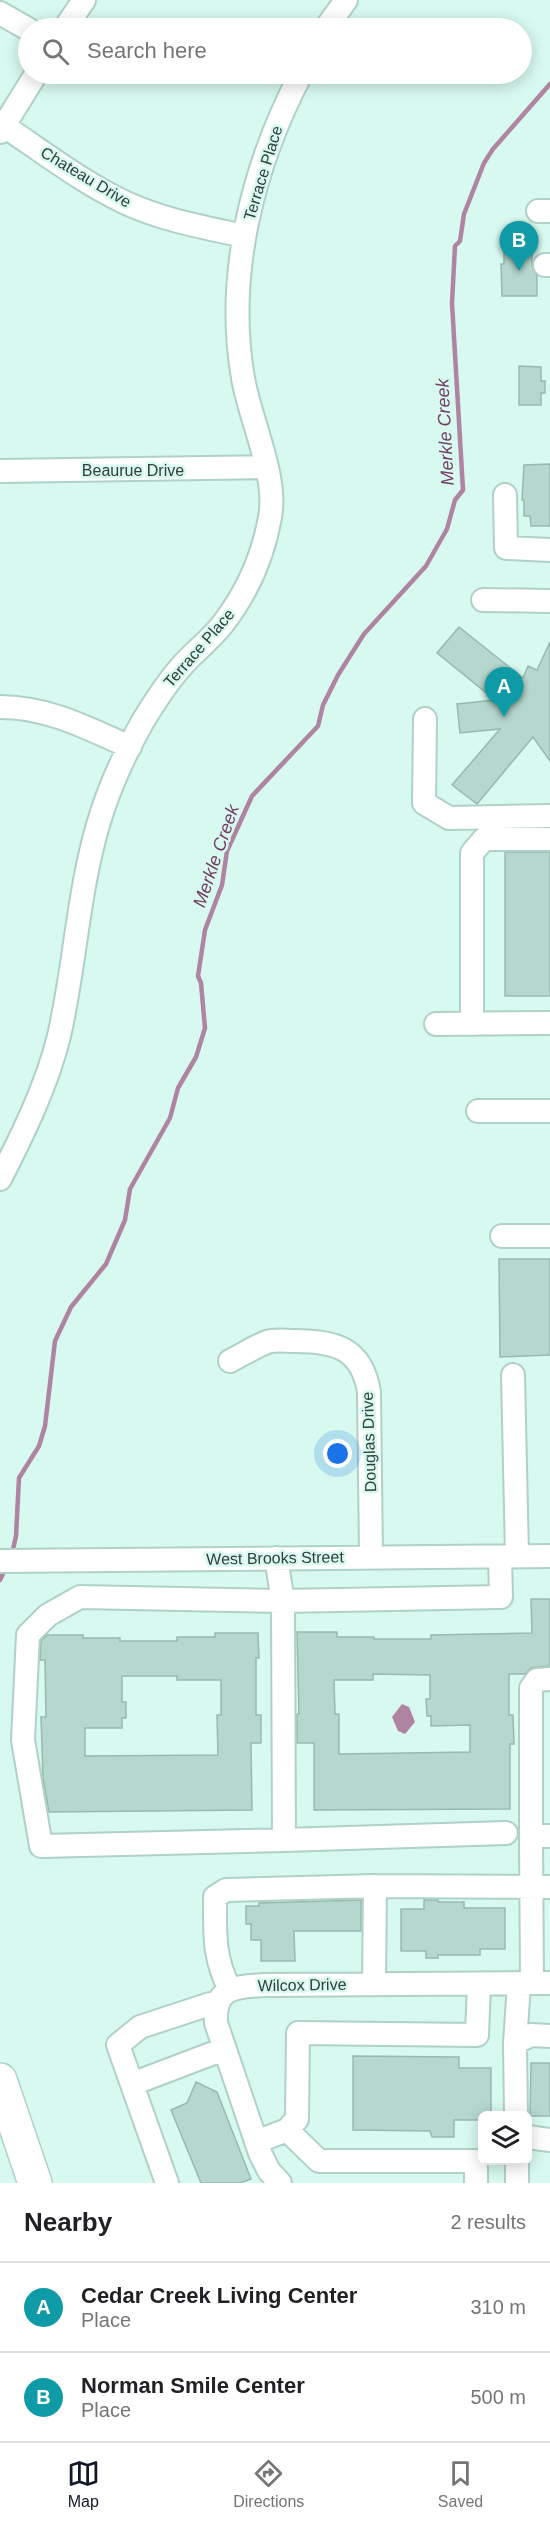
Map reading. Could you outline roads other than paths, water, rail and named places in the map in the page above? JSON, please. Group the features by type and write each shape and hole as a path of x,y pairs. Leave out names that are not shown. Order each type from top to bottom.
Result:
{"highway":[{"path":"0,2080 35,2183"}],"street":[{"path":"72,18 84,0"},
{"path":"333,18 346,0"},
{"path":"0,13 18,23"},
{"path":"2,129 30,84"},
{"name":"Terrace Place","path":"0,1179 31,1112 58,1040 98,823 143,722 169,682 220,627 250,581 266,538 272,492 242,376 238,331 243,236 277,125 296,84"},
{"name":"Chateau Drive","path":"2,129 125,202 161,216 243,236"},
{"name":"Beaurue Drive","path":"0,471 265,467"},
{"path":"505,495 506,548 550,550"},
{"path":"483,600 550,601"},
{"path":"0,707 47,712 130,747"},
{"path":"426,719 424,803 449,818 550,816"},
{"path":"472,1024 472,853 484,839 550,839"},
{"path":"436,1024 550,1023"},
{"path":"478,1111 550,1111"},
{"path":"502,1236 550,1236"},
{"name":"Douglas Drive","path":"230,1361 270,1341 312,1341 337,1346 350,1353 359,1362 366,1377 369,1392 371,1556"},
{"path":"506,1833 41,1846 22,1740 28,1635 48,1615 80,1597 283,1601 501,1598 508,1557 513,1375"},
{"name":"West Brooks Street","path":"0,1561 371,1556 550,1557"},
{"path":"276,1558 283,1601 284,1840"},
{"path":"80,1597 82,1560"},
{"path":"517,2111 532,2038 541,1887 541,1836 531,1688 537,1680 550,1678"},
{"path":"275,2181 258,2147 216,2023 224,1997 215,1939 215,1897 226,1890 375,1886 541,1887"},
{"path":"374,1984 375,1886"},
{"name":"Wilcox Drive","path":"132,2084 118,2045 127,2036 140,2027 264,1985 534,1983"},
{"path":"258,2147 287,2130 297,2119 298,2034 477,2035 479,1984"},
{"path":"167,2183 132,2084 224,2049"},
{"path":"287,2130 320,2161 476,2161 476,2183"},
{"path":"517,2165 517,2183"}],"waterway":[{"name":"Merkle Creek","path":"12,1554 16,1536 19,1478 39,1446 45,1426 55,1341 71,1307 106,1264 125,1220 130,1189 170,1118 178,1088 196,1057 205,1028 201,983 198,976 205,930 222,885 227,851 252,796 318,726 323,705 338,675 364,634 426,566 447,529 455,500 463,490 452,303 455,246 460,241 464,214 484,163 493,149 550,84"},
{"name":"Merkle Creek","path":"0,1580 6,1567"}],"place":[{"name":"Norman Smile Center","path":"519,271"},
{"name":"Cedar Creek Living Center","path":"504,717"}]}
